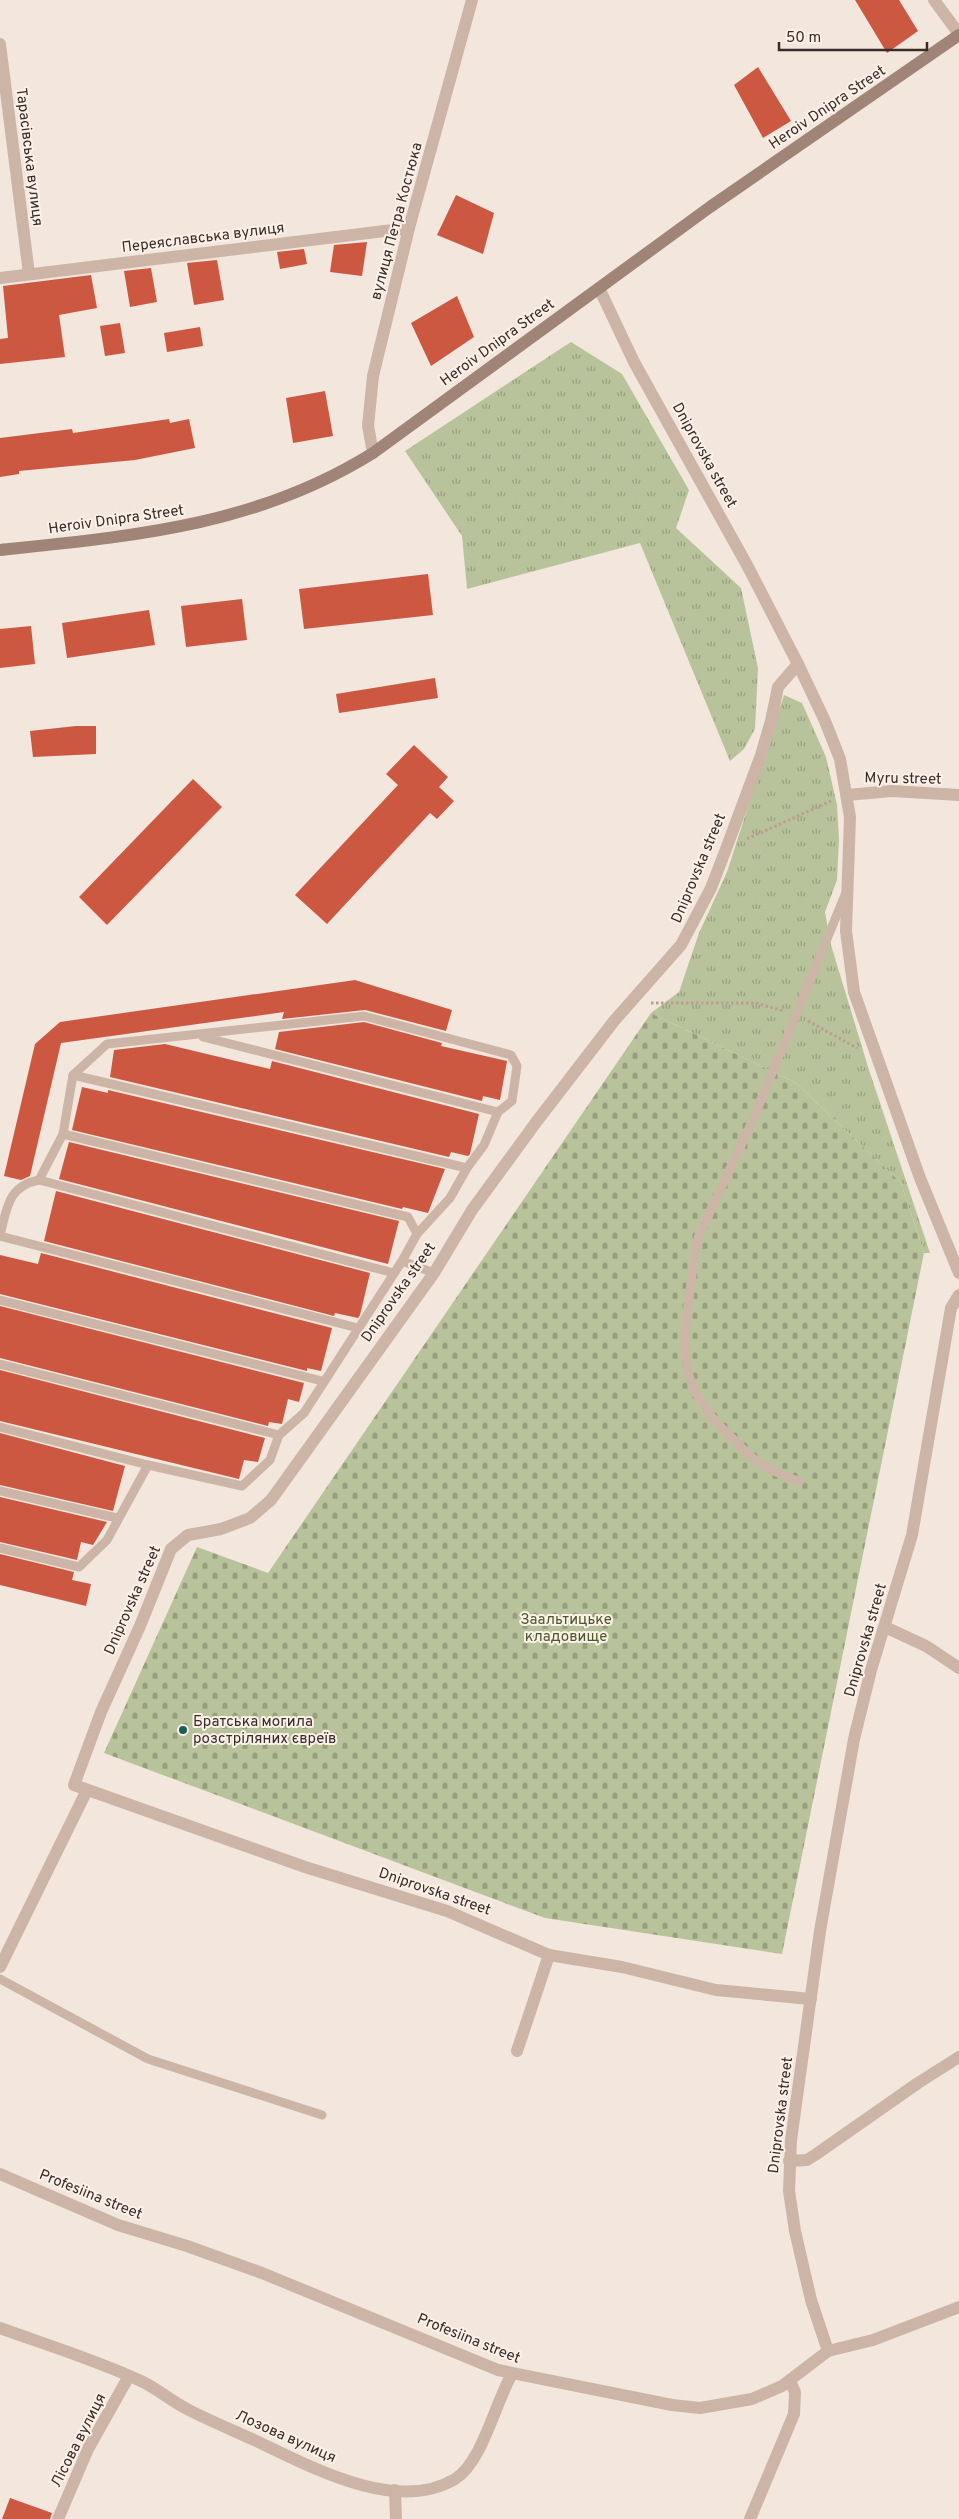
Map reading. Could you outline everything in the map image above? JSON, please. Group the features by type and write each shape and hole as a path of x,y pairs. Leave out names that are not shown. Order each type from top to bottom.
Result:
{"main road":[{"name":"Heroiv Dnipra Street","path":"0,550 158,532 267,505 309,488 373,453 710,206 959,35"}],"street":[{"name":"вулиця Петра Костюка","path":"373,453 368,426 373,376 409,228 472,0"},
{"path":"934,0 959,35"},
{"name":"Тарасівська вулиця","path":"0,44 29,274"},
{"name":"Переяславська вулиця","path":"0,278 409,228"},
{"name":"Dniprovska street","path":"599,288 634,362 747,565 798,664 834,744 847,794 850,816 847,949 854,992 920,1178 959,1273"},
{"name":"Dniprovska street","path":"798,664 778,687 761,755 711,888 685,939 670,960 630,1003 592,1049 493,1181 434,1273 271,1500 250,1518 221,1530 188,1535 171,1549 140,1626 104,1705 74,1785 305,1868 374,1887 447,1911 549,1955 622,1967 716,1990 811,1999"},
{"name":"Myru street","path":"847,794 892,791 959,795"},
{"name":"Dniprovska street","path":"828,2351 811,2300 795,2231 789,2191 789,2161 820,1931 854,1740 871,1670 912,1535 951,1308 959,1295"},
{"path":"885,1627 926,1646 959,1668"},
{"path":"0,1966 87,1790"},
{"path":"517,2051 549,1955"},
{"path":"789,2161 807,2160 918,2082 959,2057"},
{"name":"Profesiina street","path":"0,2174 118,2225 187,2246 262,2273 358,2313 422,2336 460,2355 512,2374 658,2403 700,2408 752,2399 772,2392 790,2381 828,2351 873,2340 959,2307"},
{"name":"Лозова вулиця","path":"0,2328 129,2376 152,2387 187,2409 340,2478 371,2487 414,2492 428,2490 462,2474 477,2454 502,2391 512,2374"},
{"name":"Лісова вулиця","path":"58,2519 85,2456 129,2376"},
{"path":"750,2519 794,2414 795,2392 790,2381"},
{"path":"395,2490 396,2519"}],"lane":[{"path":"799,1482 759,1463 721,1428 705,1409 689,1378 685,1358 684,1328 695,1250 700,1235 752,1122 848,888"},
{"path":"0,1427 148,1465 242,1486 270,1460 279,1435 304,1413 322,1382 402,1261 417,1234 450,1198 467,1168 484,1145 498,1112 512,1101 517,1066 511,1055 364,1016 196,1036 107,1044 73,1075 63,1134 39,1180"},
{"path":"196,1036 498,1112"},
{"path":"73,1075 467,1168"},
{"path":"63,1134 408,1217 417,1234"},
{"path":"358,1328 0,1236 9,1198 26,1182 39,1180 394,1273"},
{"path":"402,1261 434,1273"},
{"path":"0,1300 322,1382"},
{"path":"0,1364 279,1435"},
{"path":"0,1548 79,1567 107,1540 117,1518 148,1465"},
{"path":"0,1491 117,1518"},
{"path":"0,1979 148,2059 322,2115"}],"path":[{"path":"726,849 806,810 847,794"},
{"path":"630,1003 756,1003 796,1014 838,1036 877,1060"}],"green space":[{"path":"571,342 622,374 689,490 676,528 741,588 758,668 755,729 744,749 730,761 640,543 467,589 462,536 405,451"},
{"path":"784,695 802,703 826,757 837,805 839,840 837,880 825,912 831,945 869,1070 930,1253 924,1253 901,1183 796,1083 651,1013 679,992 699,933 727,872"},
{"name":"Заальтицьке кладовище","path":"651,1013 796,1083 901,1183 924,1253 782,1954 545,1918 104,1753 197,1547 268,1573"}],"building":[{"path":"855,0 899,0 918,31 887,53"},
{"path":"758,67 791,121 763,138 734,85"},
{"path":"456,195 494,213 483,254 437,235"},
{"path":"367,242 362,276 330,272 334,245"},
{"path":"304,249 307,264 280,269 277,252"},
{"path":"217,260 224,300 194,305 187,263"},
{"path":"151,268 157,302 130,307 124,271"},
{"path":"91,275 97,308 59,315 65,357 0,364 0,339 8,338 3,286"},
{"path":"457,296 474,337 431,366 411,323"},
{"path":"120,323 125,353 105,356 100,326"},
{"path":"200,327 203,346 167,352 164,333"},
{"path":"325,391 333,436 293,443 286,398"},
{"path":"169,419 170,423 189,419 195,448 135,460 19,471 19,474 0,477 0,438 72,429 73,433"},
{"path":"428,574 433,615 304,629 299,589"},
{"path":"242,599 247,640 186,647 181,606"},
{"path":"149,610 155,645 67,658 62,623"},
{"path":"31,626 35,664 0,668 0,629"},
{"path":"435,678 438,698 339,713 336,694"},
{"path":"76,726 96,726 96,754 33,757 30,731"},
{"path":"414,745 448,777 439,787 454,801 437,819 430,813 327,924 295,895 398,785 386,774"},
{"path":"193,779 222,807 107,925 79,897"},
{"path":"355,980 452,1010 446,1031 365,1010 282,1019 284,1012 61,1043 30,1176 21,1180 4,1176 35,1044 60,1022"},
{"path":"364,1022 442,1043 441,1046 507,1061 500,1100 483,1096 482,1101 275,1049 279,1032"},
{"path":"165,1044 270,1069 272,1061 479,1114 470,1154 468,1156 451,1152 449,1157 110,1077 114,1050"},
{"path":"82,1087 108,1093 108,1090 445,1169 428,1213 403,1207 402,1209 72,1130"},
{"path":"69,1142 399,1221 388,1264 59,1179"},
{"path":"56,1191 370,1273 360,1315 358,1318 335,1313 334,1316 44,1241"},
{"path":"41,1253 332,1328 321,1371 307,1368 307,1371 0,1294 0,1255 38,1264"},
{"path":"0,1306 304,1383 299,1402 288,1399 282,1424 269,1422 268,1426 0,1358"},
{"path":"0,1370 265,1438 258,1462 244,1460 239,1479 0,1421"},
{"path":"0,1433 125,1466 113,1511 0,1485"},
{"path":"0,1497 107,1522 93,1545 81,1542 77,1560 0,1542"},
{"path":"0,1554 74,1572 72,1580 91,1584 86,1606 0,1585"},
{"path":"10,2498 52,2513 50,2519 2,2519"}],"place":[{"name":"Братська могила розстріляних євреїв","path":"183,1730"}]}
